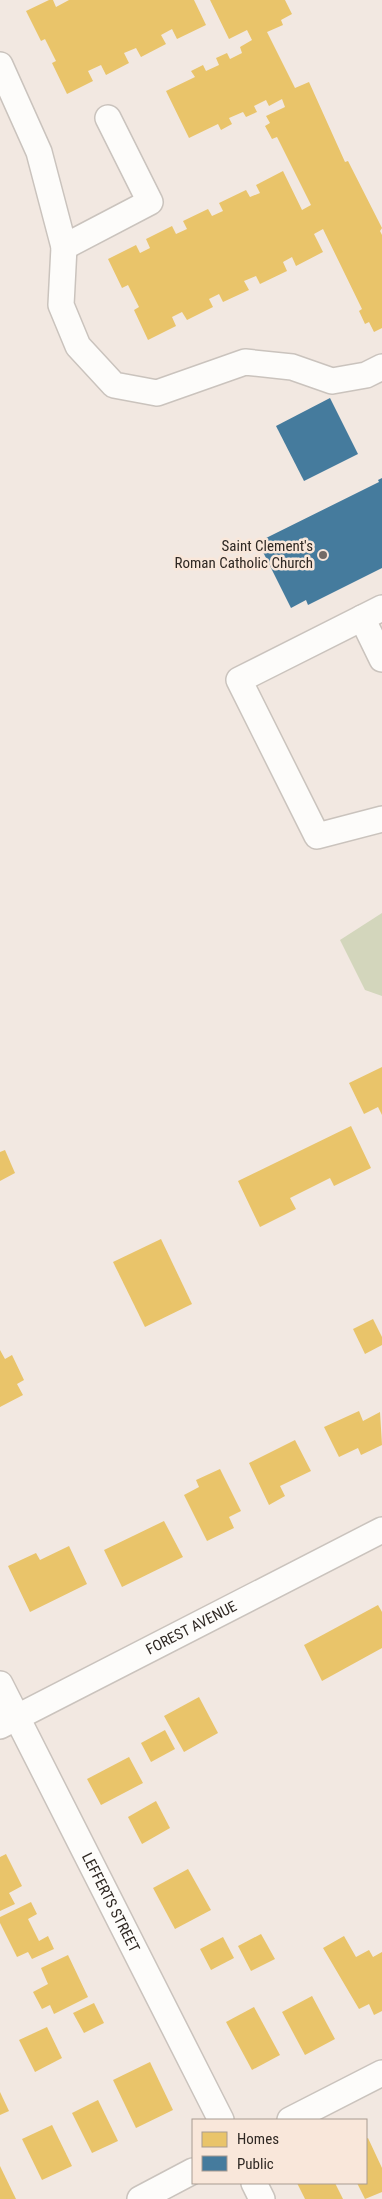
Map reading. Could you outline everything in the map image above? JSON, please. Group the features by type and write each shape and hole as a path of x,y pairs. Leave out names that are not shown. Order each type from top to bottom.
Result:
{"street":[{"path":"0,65 39,152 64,247 61,305 78,346 114,385 158,393 245,362 292,367 332,382 366,375 382,367"},
{"path":"64,247 150,202 108,118"},
{"path":"382,659 372,613 239,680 317,836 382,819"},
{"name":"FOREST AVENUE","path":"8,1721 382,1530"},
{"name":"LEFFERTS STREET","path":"0,1684 8,1721 220,2119"},
{"path":"292,2119 382,2073"},
{"path":"140,2199 192,2171"},
{"path":"254,2184 262,2199"}],"green space":[{"path":"382,913 382,996 365,990 340,940"}],"building: Homes":[{"path":"49,0 53,0 56,7 69,0 194,0 206,25 177,39 172,29 161,35 166,44 141,57 136,48 124,53 129,63 106,75 101,65 88,71 93,81 67,94 52,63 56,61 45,39 41,41 26,11"},
{"path":"210,0 285,0 292,14 281,20 283,25 267,32 295,88 309,82 345,162 348,161 382,228 380,231 382,235 382,328 374,332 369,322 365,324 359,311 362,309 323,229 314,234 323,252 296,266 292,257 283,262 287,271 260,284 256,276 244,281 249,290 223,302 219,294 209,299 213,307 187,320 182,312 172,317 176,326 148,340 134,310 139,307 128,285 122,288 108,259 136,245 140,253 150,248 146,239 172,226 176,234 187,229 183,221 208,209 212,216 223,211 219,203 246,190 250,197 260,193 256,185 283,171 302,210 311,205 277,137 272,139 265,126 270,123 266,116 285,107 282,99 269,106 266,100 254,106 257,112 246,117 243,112 229,118 232,124 221,130 218,124 189,138 166,91 195,77 191,71 203,65 206,71 219,65 216,58 227,53 230,59 242,53 240,47 252,40 247,30 229,39"},
{"path":"382,1067 382,1115 378,1107 364,1114 349,1083"},
{"path":"351,1126 371,1168 334,1186 330,1178 290,1198 296,1209 260,1227 238,1181"},
{"path":"5,1150 15,1173 0,1181 0,1152"},
{"path":"161,1239 192,1304 145,1327 113,1262"},
{"path":"373,1319 382,1337 382,1345 365,1354 353,1329"},
{"path":"0,1350 5,1359 12,1355 24,1380 17,1384 23,1395 0,1407"},
{"path":"359,1411 363,1421 380,1412 382,1445 361,1455 358,1448 339,1457 324,1427"},
{"path":"295,1440 311,1471 280,1486 285,1496 269,1505 249,1463"},
{"path":"220,1469 241,1511 229,1517 234,1528 207,1541 184,1495 199,1487 196,1480"},
{"path":"164,1521 183,1557 122,1587 104,1550"},
{"path":"69,1546 87,1584 30,1612 8,1566 36,1553 40,1560"},
{"path":"378,1605 382,1612 382,1648 322,1681 304,1645"},
{"path":"199,1697 218,1733 184,1752 164,1716"},
{"path":"165,1730 175,1749 151,1762 141,1743"},
{"path":"129,1757 143,1783 101,1805 87,1779"},
{"path":"156,1801 170,1828 142,1844 128,1817"},
{"path":"6,1854 22,1886 9,1893 15,1904 0,1911 0,1857"},
{"path":"188,1869 211,1910 175,1929 153,1888"},
{"path":"31,1902 37,1914 28,1919 39,1941 48,1936 54,1949 32,1959 28,1952 17,1957 0,1923 0,1917"},
{"path":"261,1934 275,1959 251,1971 238,1946"},
{"path":"344,1936 356,1957 369,1950 373,1957 382,1952 382,2011 374,2015 369,2004 359,2009 323,1948"},
{"path":"223,1937 234,1958 211,1970 200,1949"},
{"path":"68,1955 88,1997 54,2014 50,2005 42,2009 33,1992 48,1984 41,1968"},
{"path":"312,1996 335,2039 305,2055 282,2012"},
{"path":"94,2003 104,2023 84,2033 73,2013"},
{"path":"254,2007 280,2055 252,2070 226,2022"},
{"path":"47,2027 62,2058 35,2072 19,2040"},
{"path":"150,2062 173,2110 136,2128 113,2080"},
{"path":"0,2092 9,2111 0,2115"},
{"path":"98,2100 118,2141 92,2153 72,2113"},
{"path":"52,2125 72,2166 42,2180 22,2139"},
{"path":"367,2138 382,2168 382,2192 365,2199 358,2184 367,2184"},
{"path":"0,2166 16,2199 0,2199"},
{"path":"298,2184 336,2184 343,2199 305,2199"}],"building: Public":[{"path":"330,398 358,454 304,481 276,426"},
{"name":"Saint Clement's Roman Catholic Church","path":"382,478 382,568 308,605 306,600 291,608 258,542 379,482 378,480"}],"place":[{"name":"Saint Clement's Roman Catholic Church","path":"323,555"}]}
